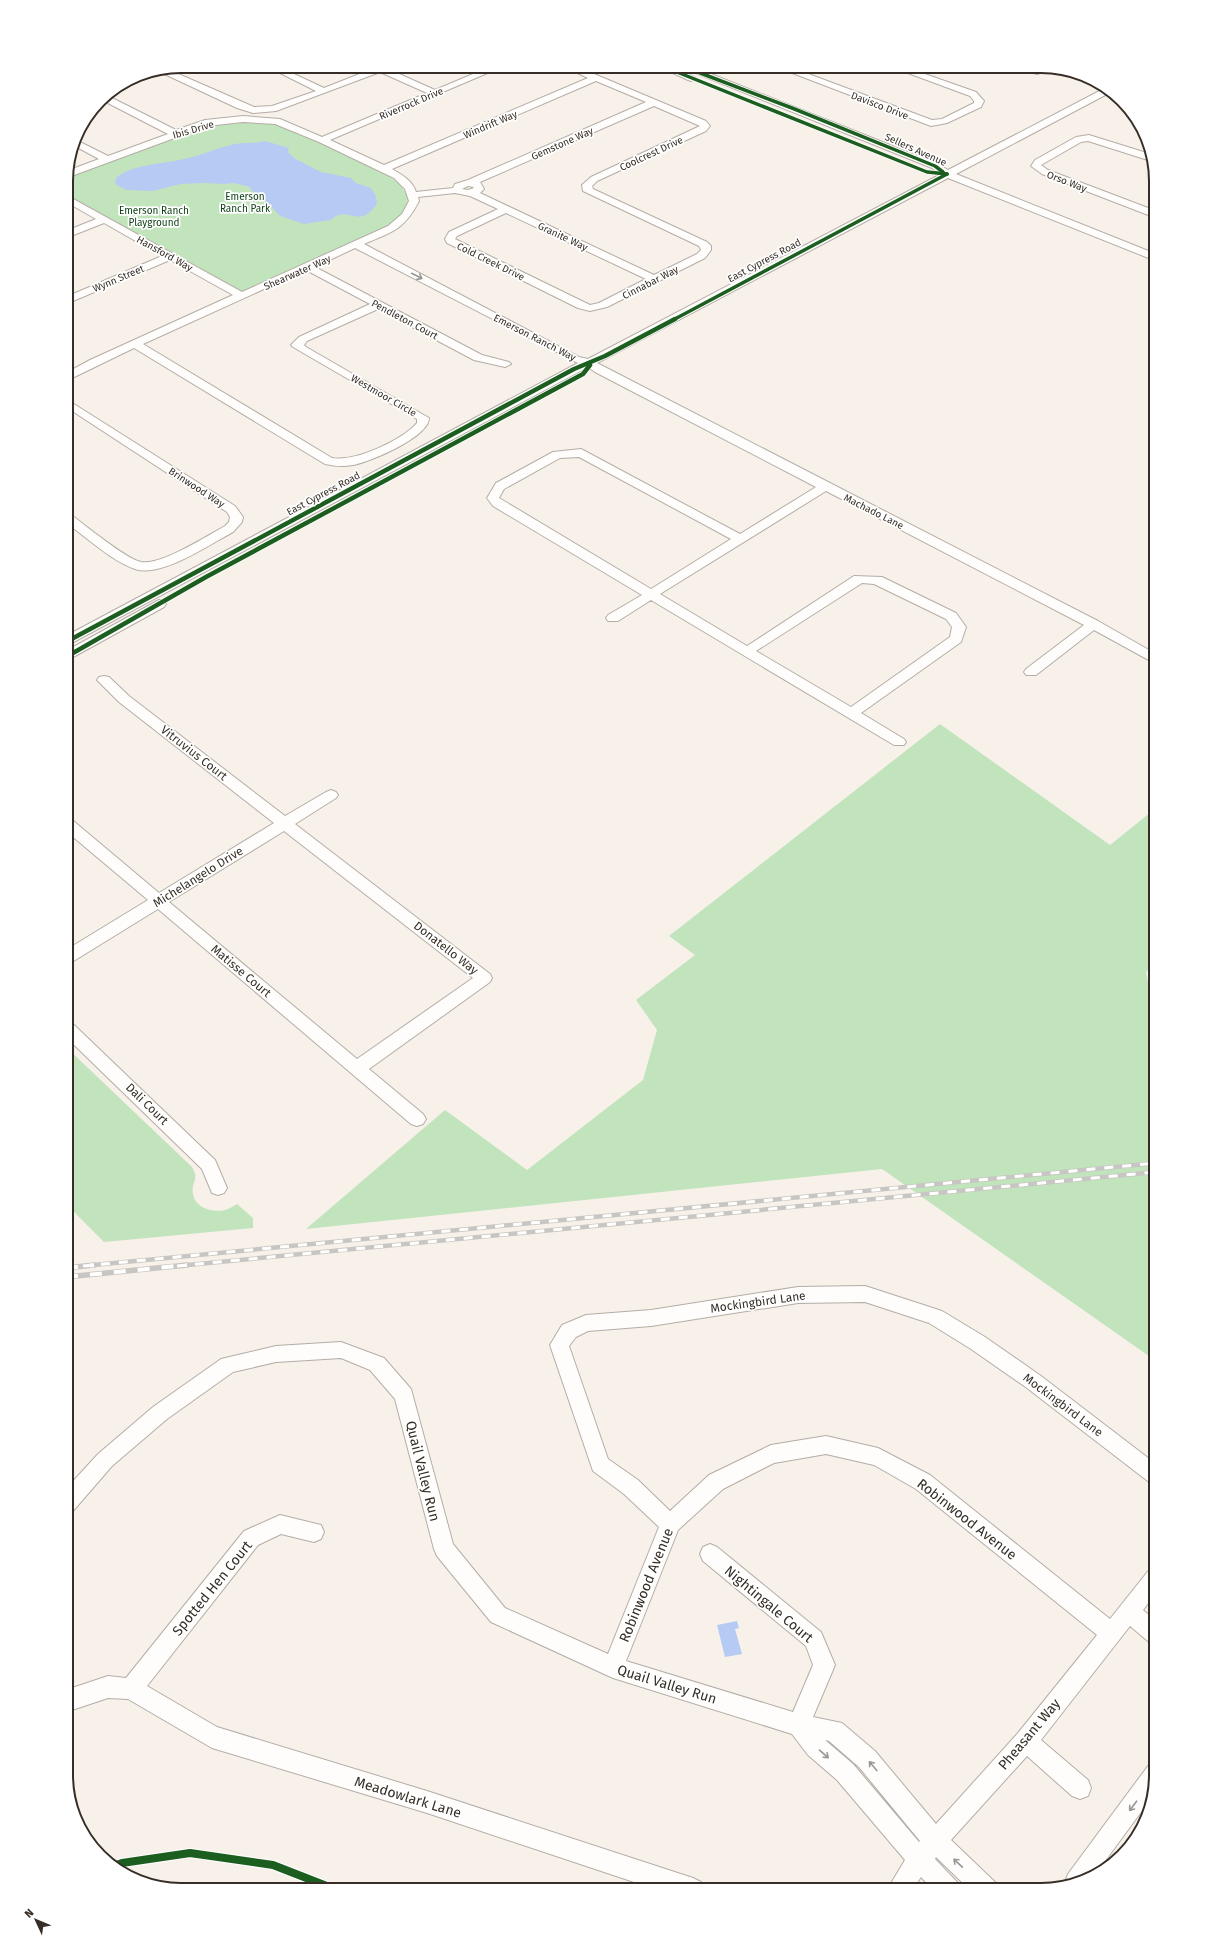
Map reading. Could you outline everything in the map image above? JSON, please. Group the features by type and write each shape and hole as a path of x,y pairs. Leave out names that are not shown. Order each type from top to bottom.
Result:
{"street":[{"path":"286,73 324,90"},
{"path":"170,74 240,106 253,110 273,109 298,101 366,73"},
{"path":"394,73 434,92"},
{"name":"Riverrock Drive","path":"322,140 482,73"},
{"name":"Coolcrest Drive","path":"584,73 699,121 705,126 703,129 594,180 587,185 587,188 588,191 706,246 706,250"},
{"name":"Sellers Avenue","path":"680,73 927,172 947,174"},
{"name":"Sellers Avenue","path":"700,73 800,111 935,166 947,174 1149,255"},
{"name":"Davisco Drive","path":"798,73 931,123 944,121 978,105 979,101 973,94 913,73"},
{"name":"Windrift Way","path":"384,169 596,78"},
{"name":"East Cypress Road","path":"73,638 574,369 591,364 1103,92"},
{"path":"110,100 174,133"},
{"name":"Gemstone Way","path":"412,195 457,190 460,185 471,188 654,102"},
{"name":"Ibis Drive","path":"73,172 174,133 205,123 243,119 277,121 322,140"},
{"name":"Orso Way","path":"1146,156 1089,138 1079,139 1038,162 1036,166 1045,172 1149,212"},
{"path":"322,140 397,176 410,188 412,195"},
{"path":"79,145 106,159"},
{"name":"Granite Way","path":"471,188 506,209 654,279"},
{"name":"Shearwater Way","path":"73,374 94,362 362,243 392,228 406,216 414,201 412,195"},
{"name":"Hansford Way","path":"73,202 242,296"},
{"name":"Cold Creek Drive","path":"506,209 453,234 450,239 451,241 582,306 590,308"},
{"path":"73,232 105,219"},
{"name":"Emerson Ranch Way","path":"362,243 576,359 591,364"},
{"name":"Cinnabar Way","path":"590,308 603,305 700,256 706,250"},
{"name":"Wynn Street","path":"73,297 170,256"},
{"name":"Pendleton Court","path":"308,267 478,358 506,364"},
{"name":"Westmoor Circle","path":"135,344 329,461 346,464 362,459 417,430 423,423 422,418 297,345 303,339 378,305"},
{"name":"East Cypress Road","path":"73,653 213,573 583,374 591,364"},
{"name":"Machado Lane","path":"591,364 599,370 1149,653"},
{"name":"Brinwood Way","path":"73,407 231,509 235,513 237,519 229,528 167,561 148,566 132,563 73,522"},
{"path":"740,539 581,453 557,455 500,486 493,498 497,503 650,595 899,742"},
{"path":"613,618 826,486"},
{"path":"746,652 859,579 877,580 951,616 959,627 956,639 851,714"},
{"path":"1031,672 1093,624"},
{"name":"Vitruvius Court","path":"104,680 124,699 285,824"},
{"name":"Michelangelo Drive","path":"73,954 331,795"},
{"name":"Donatello Way","path":"285,824 484,978 357,1068"},
{"name":"Matisse Court","path":"73,829 416,1119"},
{"name":"Dali Court","path":"73,1034 209,1165 218,1188"},
{"name":"Mockingbird Lane","path":"670,1524 631,1487 600,1465 559,1345 569,1331 586,1323 651,1318 798,1294 865,1294 935,1317 978,1343 1034,1382 1149,1471"},
{"name":"Quail Valley Run","path":"73,1496 105,1460 160,1413 228,1365 276,1354 341,1350 377,1364 404,1395 444,1549 498,1615 613,1667 799,1725 834,1731 867,1759 935,1841 980,1883"},
{"name":"Robinwood Avenue","path":"613,1667 670,1524 716,1482 771,1454 826,1445 878,1456 923,1482 1112,1634"},
{"name":"Spotted Hen Court","path":"131,1689 251,1538 280,1524 314,1532"},
{"name":"Nightingale Court","path":"710,1554 814,1639 824,1665 799,1725"},
{"name":"Pheasant Way","path":"904,1883 919,1859 1026,1741 1149,1586"},
{"path":"1128,1611 1149,1629"},
{"path":"73,1699 108,1687 131,1689"},
{"name":"Meadowlark Lane","path":"131,1689 212,1737 426,1802 672,1883"},
{"path":"799,1725 816,1747 846,1772 919,1859 942,1883"},
{"path":"1026,1741 1080,1788"},
{"path":"1081,1875 1148,1784"}],"green space":[{"name":"Emerson Ranch Park","path":"244,121 273,123 327,146 379,171 398,182 409,197 403,214 384,230 242,291 73,199 73,173 208,124"},
{"path":"940,724 1110,845 1149,814 1149,969 1146,972 1149,988 1149,1356 882,1169 306,1229 445,1110 527,1170 643,1080 657,1030 636,1000 695,955 669,936"},
{"path":"73,1054 192,1167 195,1175 193,1194 197,1203 205,1208 215,1211 226,1210 237,1204 253,1218 253,1228 104,1242 73,1211"}],"water":[{"path":"265,141 289,148 288,152 294,158 321,172 351,178 356,183 371,188 376,196 377,204 364,216 359,217 343,215 337,216 331,220 304,224 280,216 260,195 252,191 250,187 234,183 181,184 153,191 126,190 115,184 116,178 130,170 186,159 235,144"},
{"path":"737,1621 739,1628 735,1629 742,1654 725,1657 717,1625"}],"railway":[{"path":"83,1266 1149,1164"},
{"path":"177,1266 1149,1173"},
{"path":"73,1267 94,1265"},
{"path":"73,1276 187,1265"}],"cycle path":[{"path":"680,73 927,172 947,174"},
{"path":"700,73 792,108 935,166 943,172"},
{"path":"73,638 574,369 605,356 947,174"},
{"path":"73,653 206,577 583,374 590,365"},
{"path":"120,1864 190,1853 273,1865 319,1883"}],"park label":[{"name":"Emerson Ranch Playground","path":"154,216"}]}
